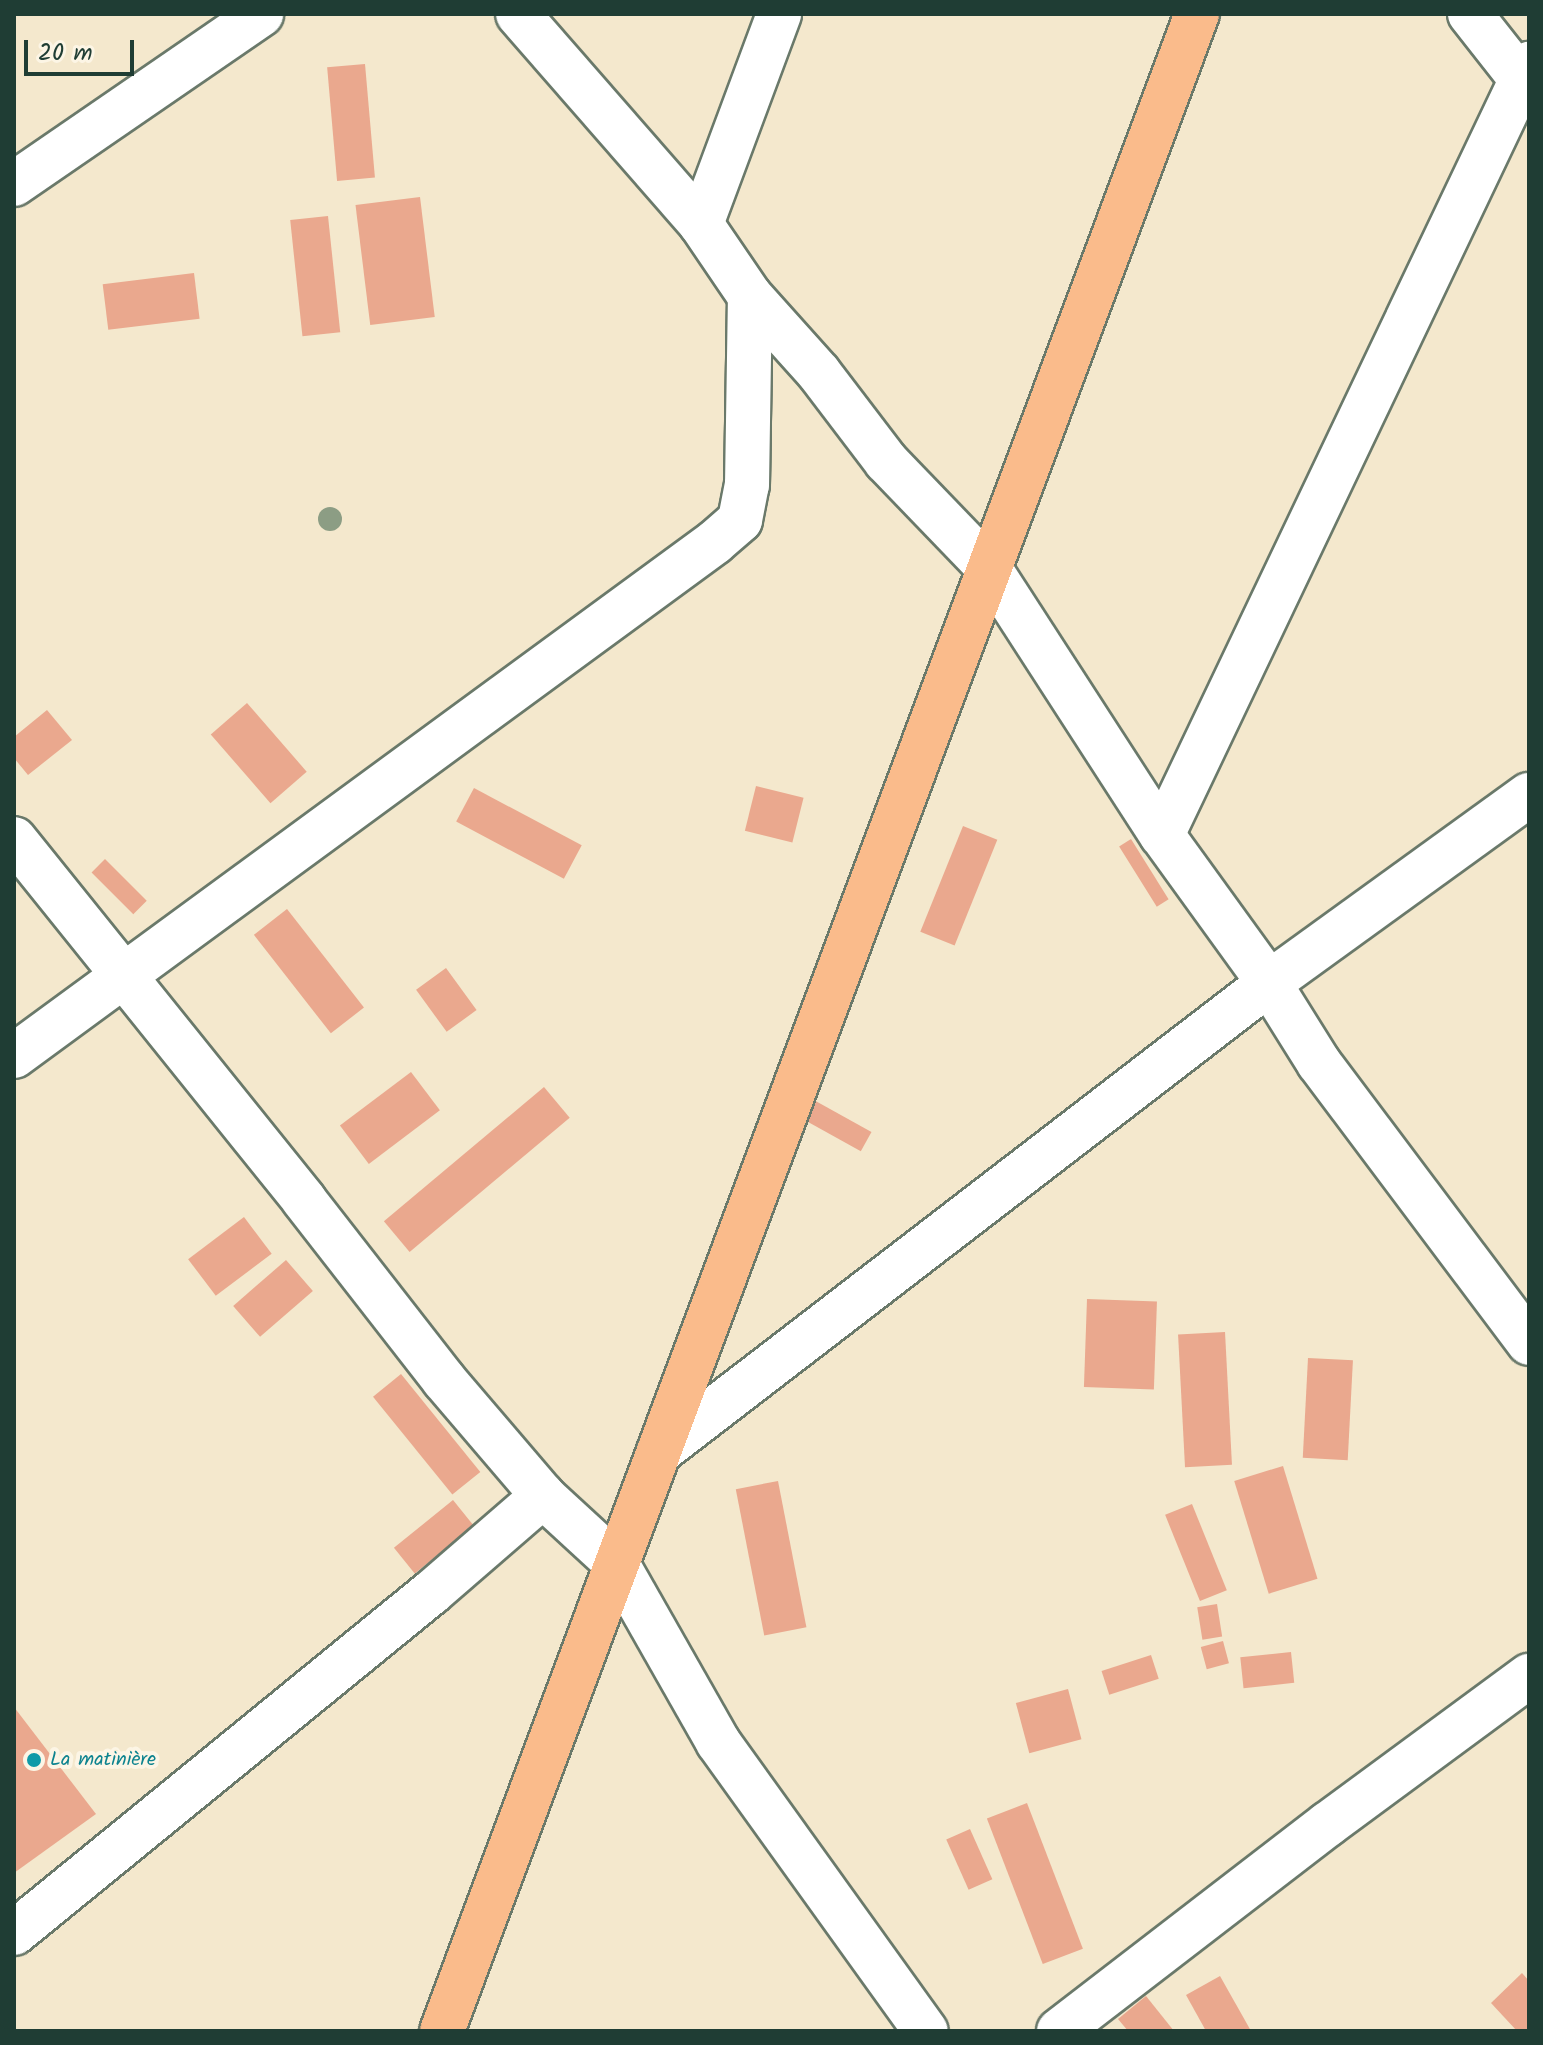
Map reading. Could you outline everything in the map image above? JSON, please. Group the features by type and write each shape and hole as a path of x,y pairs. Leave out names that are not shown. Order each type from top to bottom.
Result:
{"main road":[{"path":"442,2031 1197,14"}],"street":[{"path":"14,184 261,14"},
{"path":"518,14 701,224 750,296 819,373 886,461 989,568 1162,835 1269,983 1319,1063 1529,1343"},
{"path":"701,224 779,14"},
{"path":"1162,835 1527,78 1470,14"},
{"path":"14,1056 715,542 740,520 747,485 750,296"},
{"path":"659,1452 1269,983 1529,795"},
{"path":"14,839 444,1380 543,1496 617,1564 718,1742 926,2031"},
{"path":"14,1933 432,1592 543,1496"},
{"path":"1059,2031 1328,1824 1529,1676"}],"building":[{"path":"365,64 375,178 337,181 327,67"},
{"path":"420,197 435,317 370,325 355,205"},
{"path":"328,216 340,332 302,336 290,220"},
{"path":"194,273 200,319 108,330 103,284"},
{"path":"247,703 307,772 270,803 211,734"},
{"path":"47,710 72,740 28,775 14,758 14,737"},
{"path":"756,786 804,798 792,842 745,831"},
{"path":"474,788 582,845 564,879 456,822"},
{"path":"963,826 997,840 955,946 920,932"},
{"path":"1131,839 1169,899 1157,907 1119,846"},
{"path":"105,859 147,901 133,914 92,872"},
{"path":"287,909 364,1008 331,1033 254,935"},
{"path":"446,968 477,1010 447,1032 416,990"},
{"path":"411,1072 440,1110 369,1164 340,1126"},
{"path":"544,1087 570,1118 410,1252 384,1221"},
{"path":"812,1099 871,1132 861,1151 801,1118"},
{"path":"244,1217 272,1254 216,1296 188,1259"},
{"path":"286,1260 313,1291 260,1337 233,1306"},
{"path":"1087,1299 1157,1301 1154,1389 1084,1387"},
{"path":"1225,1332 1232,1465 1185,1467 1178,1334"},
{"path":"1308,1358 1353,1360 1348,1460 1303,1458"},
{"path":"401,1374 480,1472 452,1495 373,1397"},
{"path":"1283,1466 1317,1579 1269,1594 1234,1481"},
{"path":"778,1481 806,1627 764,1635 736,1489"},
{"path":"453,1500 474,1526 415,1573 394,1548"},
{"path":"1192,1504 1227,1590 1200,1601 1165,1515"},
{"path":"1217,1604 1222,1637 1202,1640 1197,1607"},
{"path":"1223,1641 1229,1663 1207,1669 1201,1647"},
{"path":"1291,1652 1294,1683 1244,1688 1240,1657"},
{"path":"1151,1655 1159,1679 1109,1695 1102,1671"},
{"path":"1068,1689 1081,1739 1029,1753 1016,1703"},
{"name":"La matinière","path":"14,1707 96,1814 14,1873"},
{"path":"1027,1803 1083,1949 1043,1964 987,1818"},
{"path":"970,1829 992,1879 969,1890 946,1840"},
{"path":"1522,1973 1529,1981 1529,2031 1517,2031 1491,2003"},
{"path":"1220,1976 1251,2031 1206,2031 1186,1995"},
{"path":"1146,1996 1174,2031 1128,2031 1118,2019"}],"place":[{"name":"La matinière","path":"34,1760"}]}
